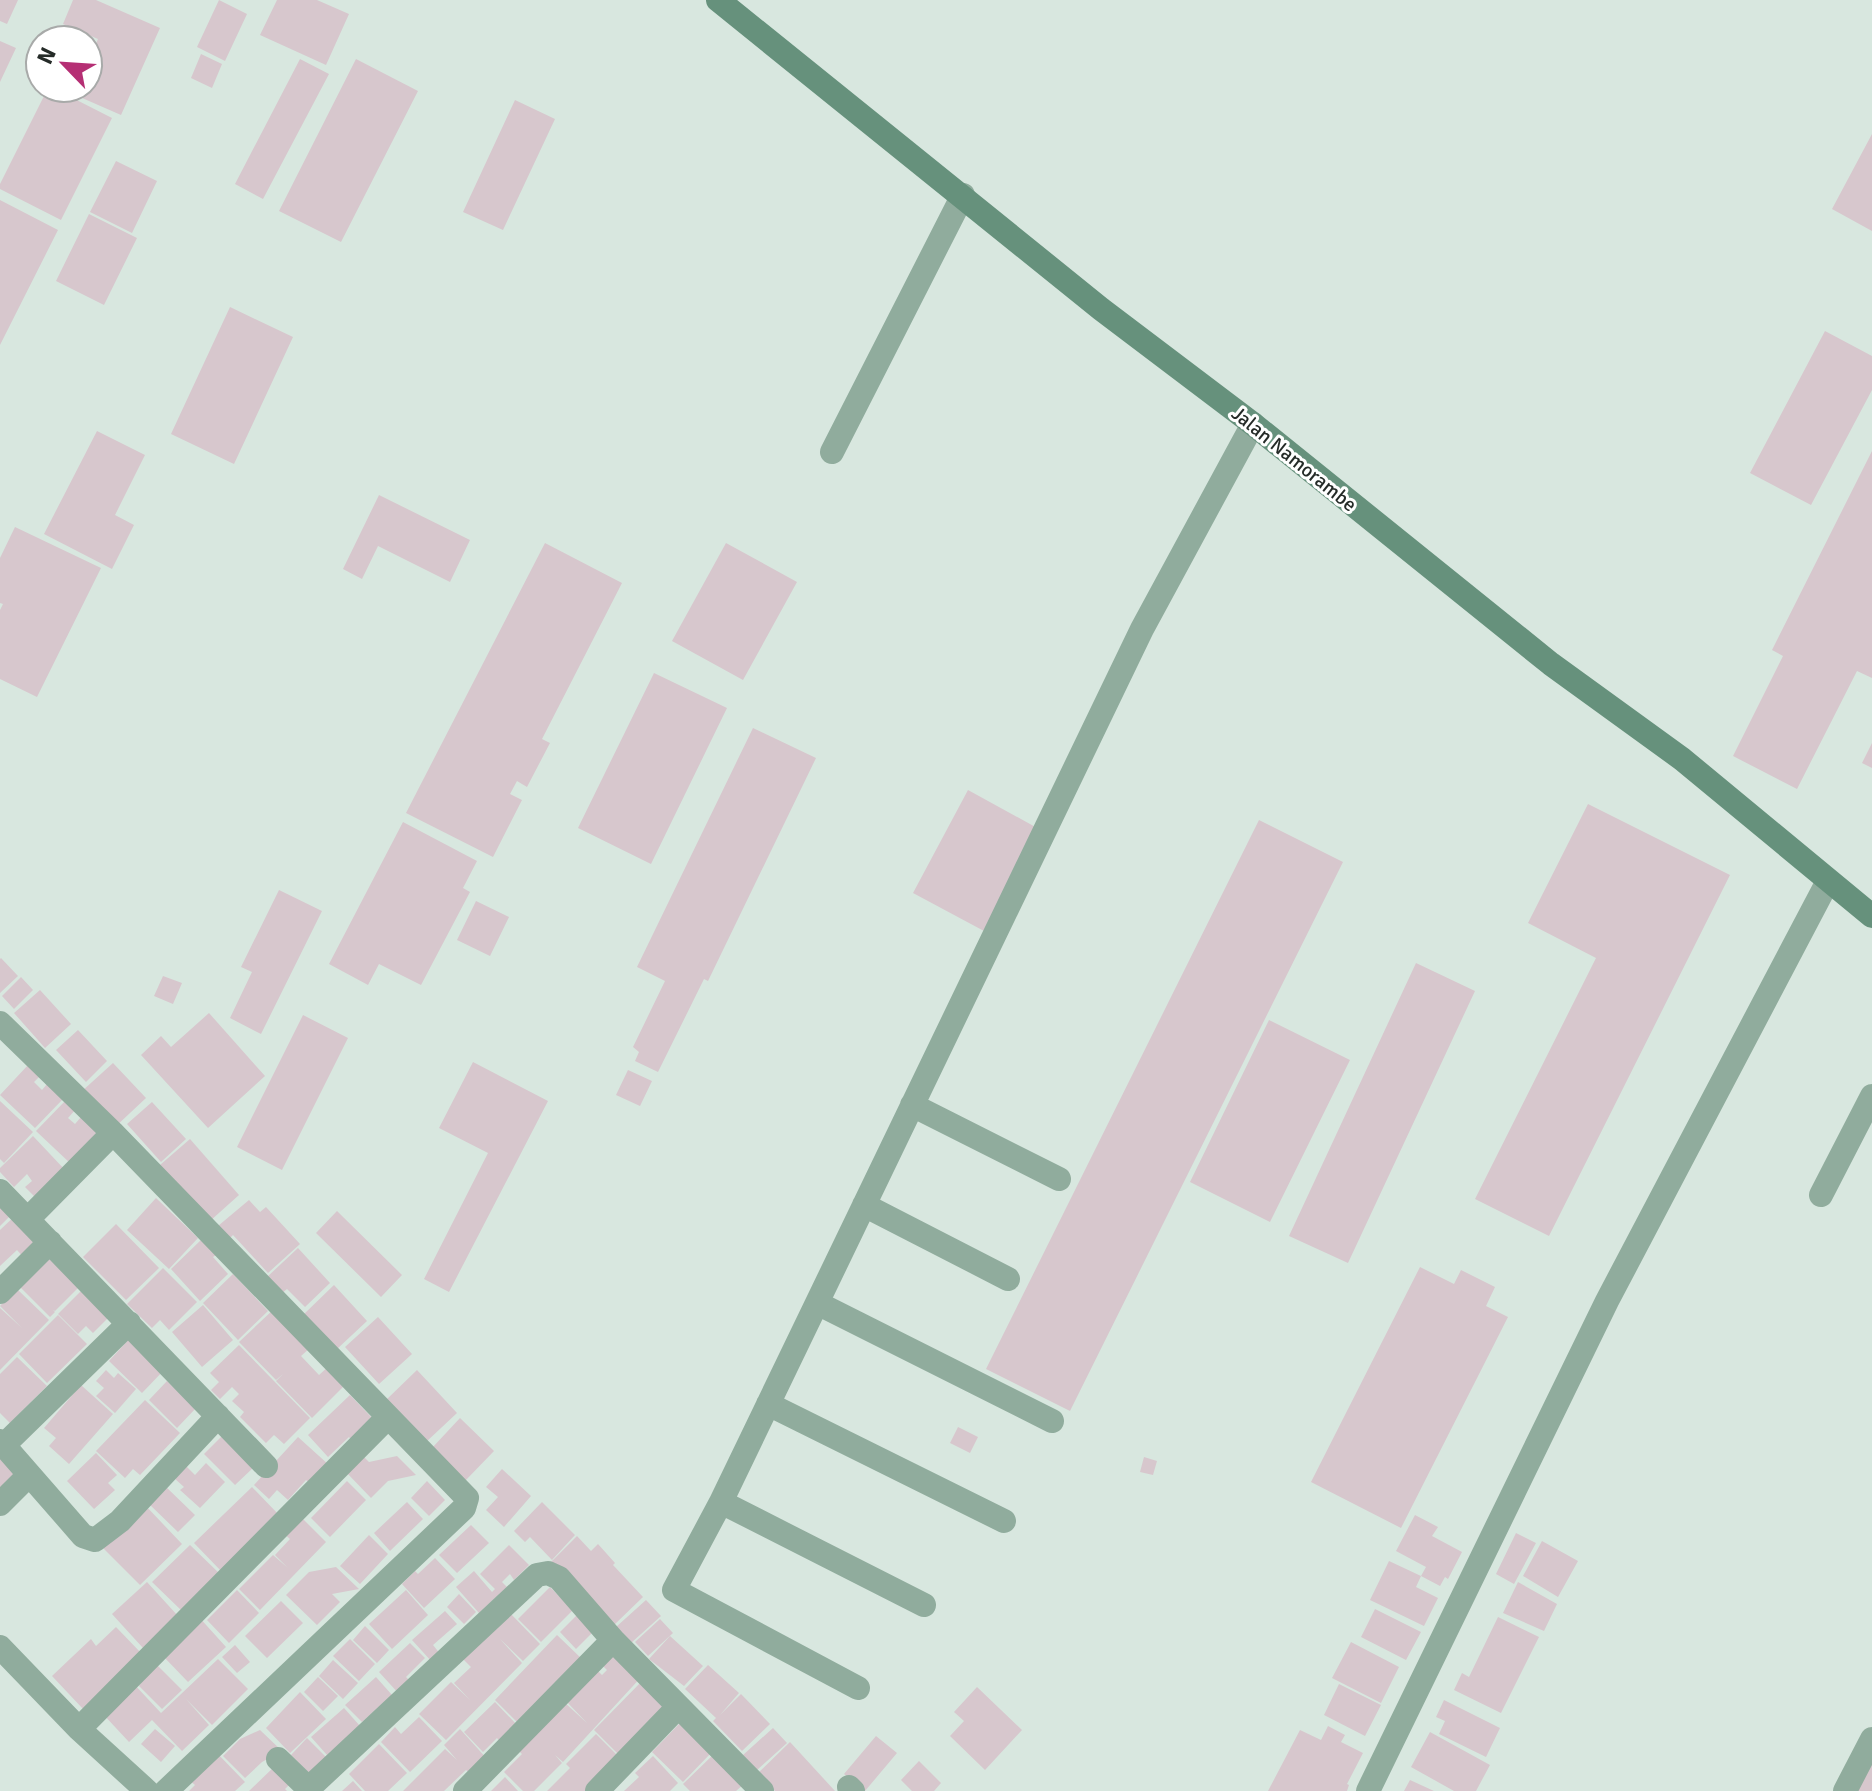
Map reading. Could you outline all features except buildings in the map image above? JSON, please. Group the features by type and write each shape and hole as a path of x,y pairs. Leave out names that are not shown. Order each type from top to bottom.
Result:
{"main road":[{"name":"Jalan Namorambe","path":"718,0 1101,309 1253,424 1551,664 1682,759 1872,916"}],"street":[{"path":"832,452 963,195"},
{"path":"858,1688 674,1590 721,1502 1142,629 1253,424"},
{"path":"1368,1791 1607,1301 1828,881"},
{"path":"0,1023 113,1133 465,1494 466,1505 166,1791"},
{"path":"1821,1195 1872,1096"},
{"path":"912,1105 1059,1179"},
{"path":"29,1218 113,1133"},
{"path":"0,1191 266,1466"},
{"path":"864,1205 1008,1279"},
{"path":"0,1292 50,1242"},
{"path":"817,1303 1052,1421"},
{"path":"129,1323 2,1443 83,1536 95,1540 120,1521 218,1416"},
{"path":"768,1404 1004,1521"},
{"path":"79,1729 388,1417"},
{"path":"0,1504 29,1475"},
{"path":"721,1502 924,1605"},
{"path":"278,1759 310,1790 537,1575 548,1573 559,1578 752,1788"},
{"path":"465,1791 613,1640"},
{"path":"0,1647 79,1729 147,1791"},
{"path":"597,1791 678,1707"},
{"path":"1845,1791 1872,1739"}]}
